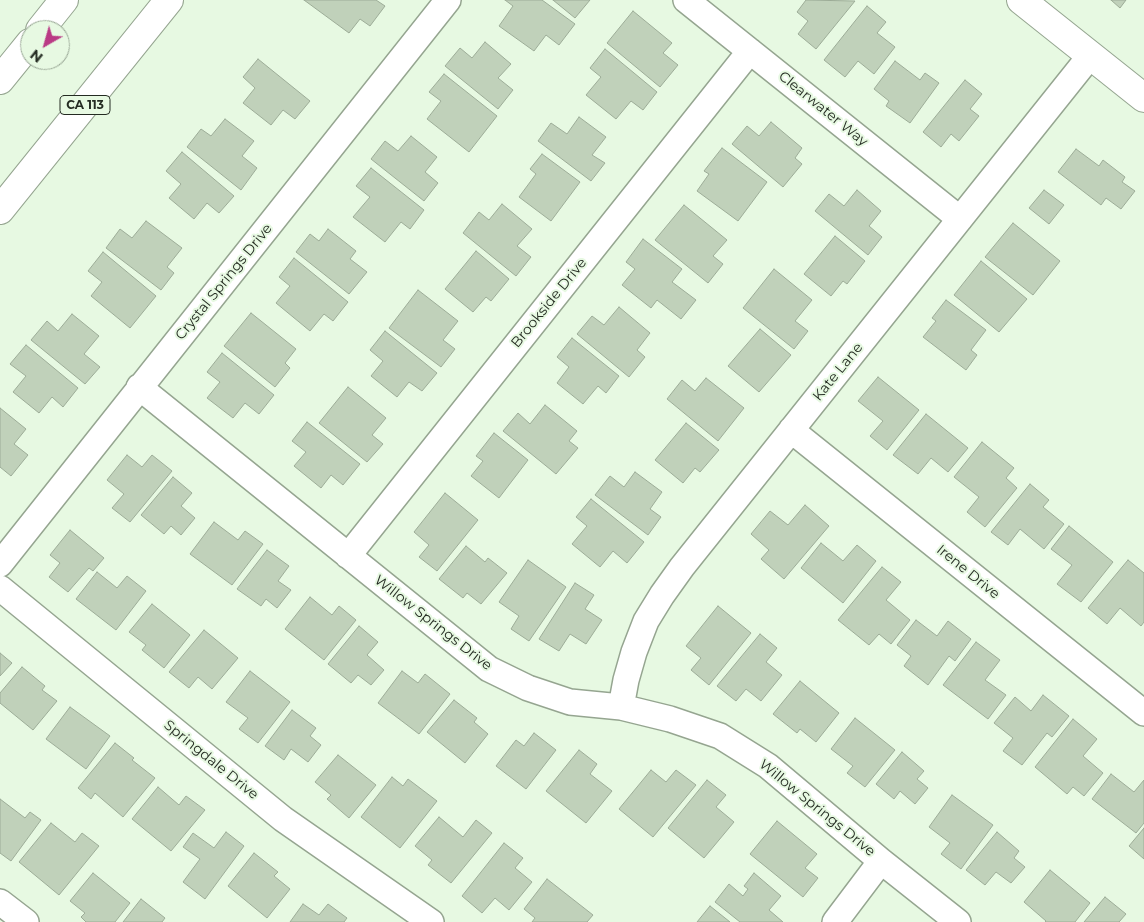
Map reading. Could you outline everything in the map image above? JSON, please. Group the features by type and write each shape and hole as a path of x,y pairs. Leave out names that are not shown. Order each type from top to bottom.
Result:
{"main road":[{"path":"48,20 64,0"},
{"name":"CA 113","path":"0,210 169,0"},
{"path":"1020,0 1144,98"},
{"path":"0,80 20,55"}],"street":[{"name":"Crystal Springs Drive","path":"0,564 448,0"},
{"name":"Clearwater Way","path":"686,0 960,219"},
{"name":"Brookside Drive","path":"348,556 750,51"},
{"name":"Kate Lane","path":"622,707 626,680 646,621 682,567 1090,56"},
{"name":"Willow Springs Drive","path":"139,388 489,668 528,688 570,702 622,707 670,719 720,736 768,766 881,861 958,922"},
{"name":"Irene Drive","path":"791,430 1144,713"},
{"name":"Springdale Drive","path":"0,588 283,819 431,922"},
{"path":"835,922 881,861"},
{"path":"0,902 26,922"}],"building":[{"path":"304,0 376,0 385,6 370,26 360,19 349,33"},
{"path":"505,0 542,0 575,24 559,45 546,35 534,51 499,26 513,6"},
{"path":"553,0 590,0 575,18"},
{"path":"806,0 855,1 816,49 798,34 808,21 797,12"},
{"path":"1111,0 1126,0 1120,8"},
{"path":"867,6 886,22 877,33 895,47 874,74 858,61 845,77 824,60"},
{"path":"633,11 672,43 663,53 678,65 660,87 607,43"},
{"path":"485,42 511,64 498,78 513,90 498,109 445,66 460,48 472,58"},
{"path":"605,49 657,92 643,110 631,101 616,119 586,95 601,77 590,68"},
{"path":"258,59 310,101 295,119 283,110 271,125 243,103 255,88 243,77"},
{"path":"895,61 920,80 925,73 939,83 910,123 886,106 889,101 874,89"},
{"path":"444,74 497,116 469,152 427,119 441,101 429,92"},
{"path":"965,80 982,94 970,109 979,116 959,141 951,134 941,147 923,132"},
{"path":"579,117 606,137 592,155 605,163 591,181 538,141 551,123 567,134"},
{"path":"225,119 254,141 242,156 257,168 241,190 187,147 201,129 211,136"},
{"path":"771,122 802,148 795,158 802,164 783,187 732,144 747,126 759,136"},
{"path":"411,136 437,157 425,172 438,183 424,201 371,159 385,141 398,151"},
{"path":"722,148 767,182 738,221 697,191 709,174 704,171"},
{"path":"1076,149 1099,166 1103,160 1125,177 1122,182 1135,191 1121,209 1106,198 1101,205 1058,172"},
{"path":"182,152 234,196 219,213 207,203 194,219 169,198 181,184 166,171"},
{"path":"542,154 580,182 551,221 519,197 536,174 530,169"},
{"path":"371,168 424,210 410,229 401,222 385,242 353,217 370,197 356,186"},
{"path":"857,190 881,211 869,226 882,237 868,255 815,211 829,194 844,206"},
{"path":"1044,190 1064,205 1049,224 1029,208"},
{"path":"502,204 532,229 517,246 531,257 516,276 463,233 479,212 489,220"},
{"path":"684,205 727,240 713,256 723,264 708,283 655,240"},
{"path":"146,221 182,248 167,267 174,273 161,290 106,248 120,229 132,238"},
{"path":"1013,223 1060,261 1033,295 985,257"},
{"path":"328,229 356,251 350,259 367,272 349,294 296,252 310,234 319,241"},
{"path":"835,236 865,261 847,284 843,281 831,296 804,274"},
{"path":"643,239 682,269 672,282 696,300 681,319 657,300 651,308 622,285 635,269 626,262"},
{"path":"476,251 509,279 491,301 486,297 473,312 445,289"},
{"path":"103,252 156,296 130,328 91,296 102,282 88,271"},
{"path":"294,258 348,302 333,321 324,314 310,331 276,303 290,286 279,277"},
{"path":"981,261 1027,299 999,332 954,295"},
{"path":"774,269 812,300 795,321 808,331 794,349 743,308"},
{"path":"418,290 458,321 443,340 455,349 441,367 389,328"},
{"path":"946,300 986,330 971,350 977,355 966,370 923,337 936,321 932,318"},
{"path":"619,307 650,333 637,350 645,357 629,377 577,334 592,316 604,325"},
{"path":"251,313 296,349 285,363 290,368 275,387 224,346"},
{"path":"72,314 99,336 84,354 100,367 85,384 31,340 47,321 58,331"},
{"path":"760,329 791,355 759,392 728,366"},
{"path":"385,331 437,373 422,391 409,382 397,397 371,376 383,361 370,350"},
{"path":"572,338 619,376 606,393 598,386 583,404 557,383 569,367 557,357"},
{"path":"26,345 78,388 63,407 52,397 39,413 13,392 26,376 10,364"},
{"path":"222,353 274,395 259,414 245,403 233,418 207,398 220,382 207,372"},
{"path":"878,377 919,410 887,450 870,436 883,421 858,401"},
{"path":"706,378 744,408 718,441 667,399 682,380 695,391"},
{"path":"348,387 386,418 372,435 383,444 367,462 319,423"},
{"path":"545,405 577,431 569,441 578,448 556,474 503,431 518,413 530,424"},
{"path":"0,408 26,429 14,444 28,455 11,476 0,467"},
{"path":"926,414 968,448 948,472 931,458 918,474 893,455"},
{"path":"307,422 360,464 343,485 331,475 321,488 294,466 306,452 292,441"},
{"path":"686,423 719,450 700,472 695,468 683,483 655,460"},
{"path":"494,433 528,460 499,498 471,476 483,461 476,456"},
{"path":"982,442 1014,468 1006,478 1017,488 985,527 967,512 979,497 954,477"},
{"path":"127,455 142,467 152,455 172,471 130,522 112,508 124,494 107,480"},
{"path":"635,472 662,492 650,509 661,517 648,535 595,495 610,476 624,487"},
{"path":"173,477 192,493 181,506 195,518 181,535 171,526 164,534 141,515"},
{"path":"1030,484 1049,500 1043,507 1064,524 1044,549 1020,529 1008,545 991,532"},
{"path":"445,493 478,520 437,571 419,557 429,545 414,532"},
{"path":"591,499 644,542 627,563 613,551 600,567 572,544 587,526 576,517"},
{"path":"805,505 829,526 784,579 761,559 769,550 751,534 770,511 788,525"},
{"path":"214,522 238,540 245,531 263,544 232,585 190,554"},
{"path":"1069,526 1113,562 1081,602 1057,584 1072,565 1051,549"},
{"path":"70,530 104,558 93,571 89,568 68,592 49,577 60,563 50,555"},
{"path":"821,543 843,561 857,545 876,561 843,603 801,568"},
{"path":"466,546 485,562 488,558 507,573 481,604 467,593 463,598 439,579"},
{"path":"267,550 289,566 278,581 291,590 277,608 266,599 261,606 237,589"},
{"path":"528,560 566,587 529,641 511,629 519,616 499,602"},
{"path":"1128,560 1144,573 1144,622 1141,626 1120,608 1107,624 1088,608"},
{"path":"882,567 901,582 886,600 910,620 891,644 879,634 869,645 838,620"},
{"path":"97,572 117,588 127,576 146,591 116,630 76,599"},
{"path":"575,583 594,595 585,609 602,620 586,644 570,634 559,651 539,639"},
{"path":"310,597 332,615 339,606 356,620 324,660 285,629"},
{"path":"152,604 190,635 164,668 142,650 146,645 129,632"},
{"path":"718,606 751,633 709,685 691,670 701,658 686,646"},
{"path":"916,620 937,636 948,621 971,639 955,661 949,656 928,685 904,666 911,656 897,645"},
{"path":"359,626 378,642 367,655 384,670 371,685 358,675 351,683 328,664"},
{"path":"204,630 238,658 212,689 198,677 189,688 169,672"},
{"path":"760,634 777,648 766,662 782,675 761,701 746,689 736,701 717,686"},
{"path":"976,642 1000,660 985,680 1006,695 988,719 943,685"},
{"path":"0,653 12,663 0,676"},
{"path":"22,667 45,686 42,690 57,701 33,730 0,703 0,693"},
{"path":"250,671 290,702 258,743 239,729 248,718 226,702"},
{"path":"402,671 418,683 425,674 450,694 419,734 378,703"},
{"path":"800,681 839,713 816,742 800,729 797,733 773,714"},
{"path":"1043,695 1069,716 1052,737 1047,733 1022,765 1003,751 1013,738 994,723 1015,697 1031,711"},
{"path":"454,700 477,718 474,722 488,734 465,763 427,732"},
{"path":"70,707 110,736 86,769 46,739"},
{"path":"292,710 316,728 310,736 321,745 308,762 291,749 284,760 265,746"},
{"path":"855,718 895,750 865,787 847,773 853,766 831,749"},
{"path":"1073,719 1097,739 1083,756 1103,773 1084,796 1073,787 1067,794 1035,767"},
{"path":"534,733 556,750 526,789 496,766 516,740 524,746"},
{"path":"115,743 134,758 132,760 155,778 123,817 95,793 91,799 78,788"},
{"path":"579,750 597,764 590,774 612,791 586,823 546,791"},
{"path":"902,752 924,771 917,779 928,788 915,804 900,791 894,799 876,784"},
{"path":"338,755 376,785 349,818 327,799 331,795 315,782"},
{"path":"651,770 666,782 676,770 696,785 653,837 619,809"},
{"path":"1111,774 1134,792 1144,780 1144,823 1136,833 1092,799"},
{"path":"392,777 403,786 408,779 437,801 400,848 361,817"},
{"path":"707,780 726,795 716,807 734,822 704,858 668,828"},
{"path":"158,787 179,805 186,796 205,810 171,851 132,819"},
{"path":"952,795 993,825 961,869 941,854 950,843 929,827"},
{"path":"0,799 25,818 30,812 41,820 11,861 0,853"},
{"path":"439,817 463,837 476,820 492,833 451,883 428,865 432,860 415,846"},
{"path":"777,821 817,854 805,868 818,878 803,897 750,854"},
{"path":"51,823 75,842 82,833 99,846 59,895 19,862"},
{"path":"1144,828 1144,859 1129,846"},
{"path":"226,832 244,846 205,899 183,882 200,859 183,847 193,833 214,848"},
{"path":"997,832 1019,851 1014,858 1025,867 1011,883 996,872 985,885 966,870"},
{"path":"504,843 523,858 515,868 532,882 509,910 495,898 482,913 462,896"},
{"path":"254,853 278,872 274,876 290,889 267,918 228,886"},
{"path":"1050,870 1090,903 1075,922 1045,922 1024,902"},
{"path":"93,873 130,903 115,922 86,922 81,917 85,913 70,901"},
{"path":"754,873 781,896 769,910 783,922 740,922 715,902 729,884 743,896 748,889 744,886"},
{"path":"547,879 593,915 587,922 532,922 535,918 524,909"},
{"path":"1105,897 1126,914 1119,922 1084,922"},
{"path":"141,899 165,918 162,922 123,922"},
{"path":"303,904 319,915 328,904 347,918 344,922 290,922"},
{"path":"710,906 730,922 697,922"}]}
